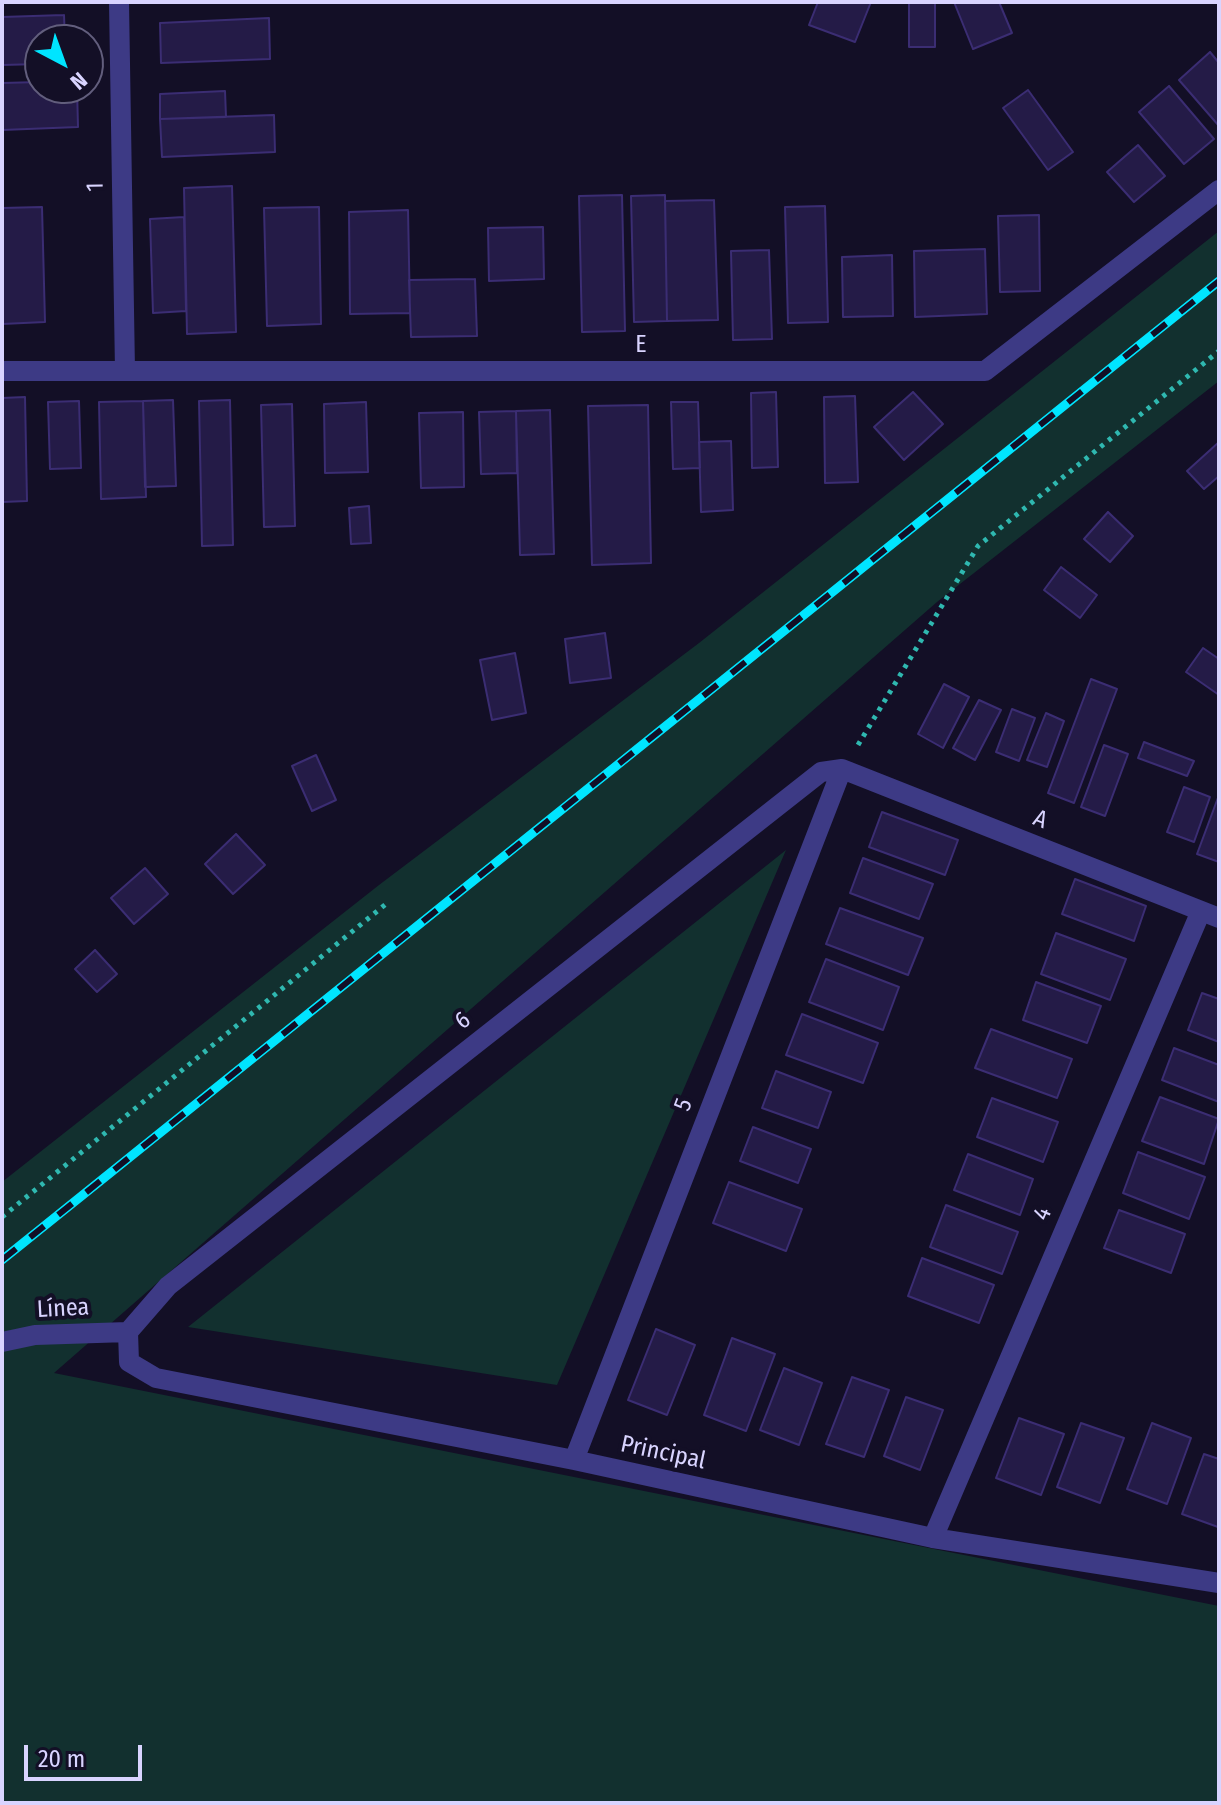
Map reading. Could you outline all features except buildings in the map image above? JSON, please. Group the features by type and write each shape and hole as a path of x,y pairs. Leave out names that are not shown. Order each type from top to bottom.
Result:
{"street":[{"name":"1","path":"119,2 125,371"},
{"name":"E","path":"2,371 985,371 1219,190"},
{"name":"A","path":"842,769 1210,914"},
{"name":"6","path":"128,1332 168,1286 783,801 821,772 842,769"},
{"name":"5","path":"574,1460 842,769"},
{"name":"4","path":"933,1538 1210,914"},
{"name":"Línea","path":"2,1342 35,1335 128,1332"},
{"name":"Principal","path":"128,1332 129,1362 156,1378 574,1460 933,1538 1219,1583"}],"path":[{"path":"842,769 978,546 1219,351"},
{"path":"2,1217 386,904"}],"green space":[{"path":"1219,231 1219,381 937,602 54,1373 1219,1606 1219,1803 2,1803 2,1182 379,885 699,643"},
{"path":"786,850 557,1385 188,1327"}],"railway":[{"path":"2,1260 1219,281"}]}
